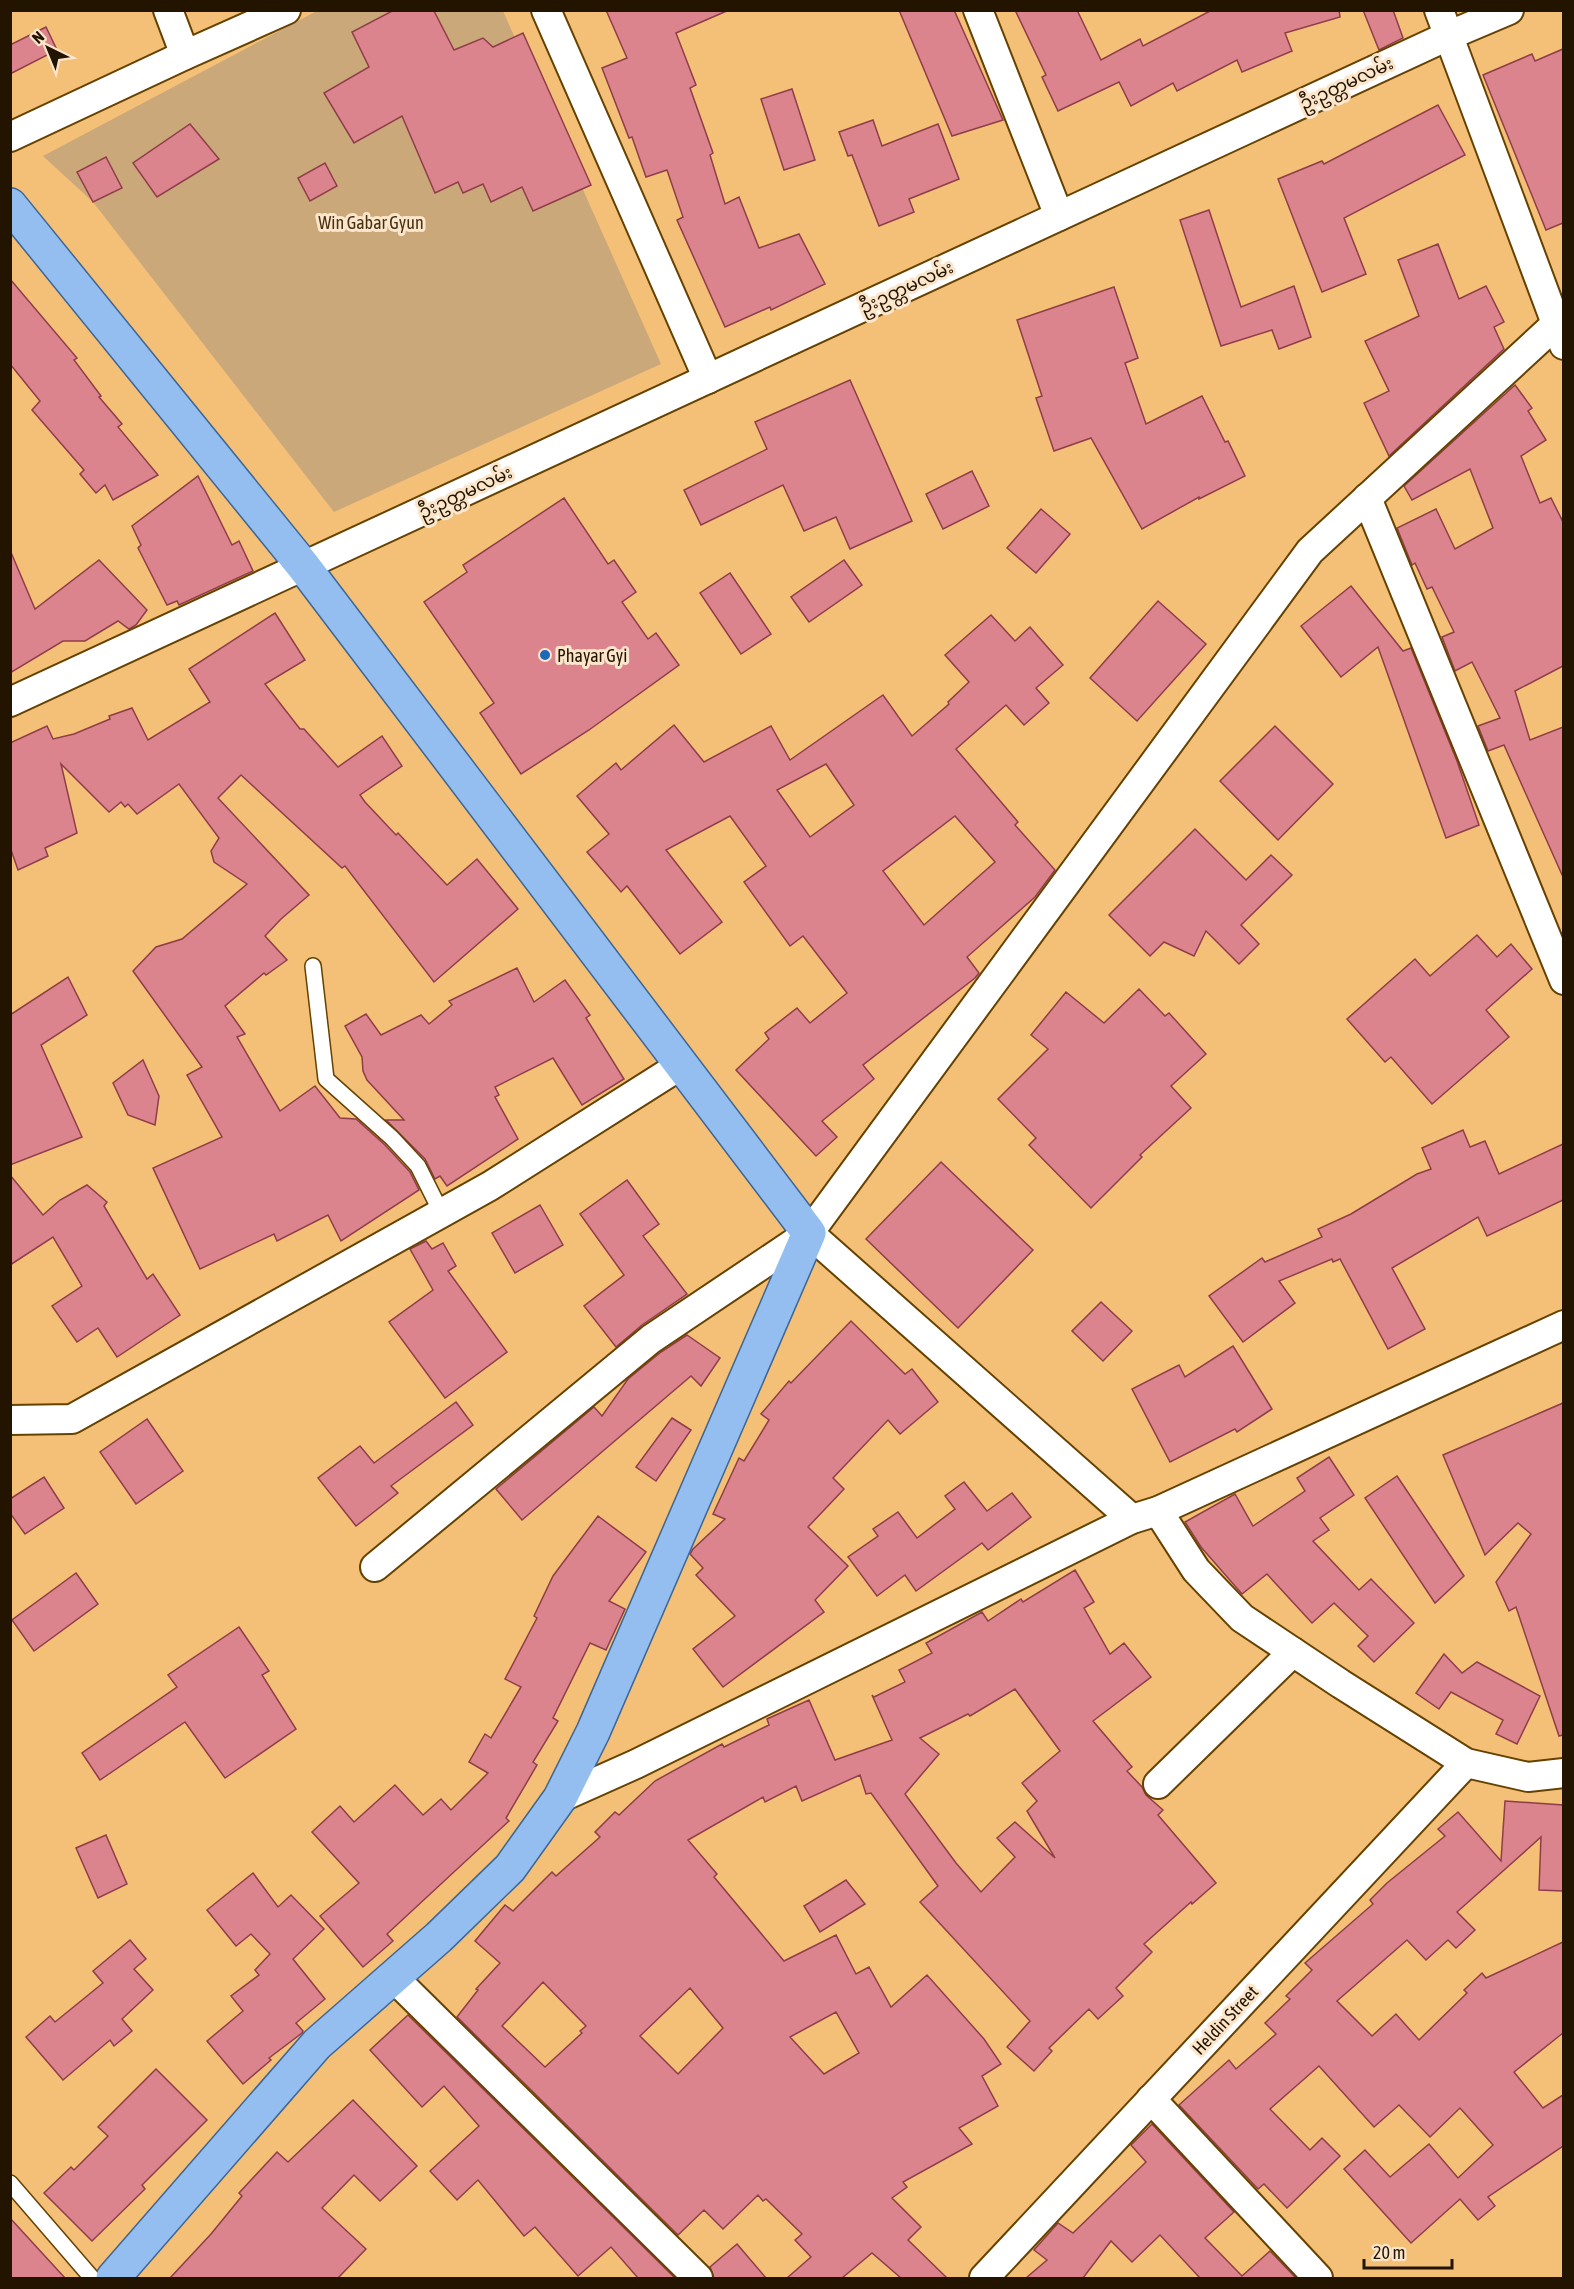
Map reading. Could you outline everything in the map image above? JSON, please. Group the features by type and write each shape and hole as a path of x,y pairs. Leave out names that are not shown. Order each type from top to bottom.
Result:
{"main road":[{"path":"10,205 304,567 808,1233 593,1732 560,1798 510,1868 439,1937 317,2044 113,2278"}],"street":[{"path":"168,10 185,55"},
{"path":"10,137 286,10"},
{"path":"546,10 708,379"},
{"path":"978,10 1059,216"},
{"name":"ဦးဥတ္တမလမ်း","path":"10,702 1059,216 1445,22 1509,10"},
{"path":"375,1567 651,1339 808,1233 1310,551 1367,498 1560,334 1445,22"},
{"path":"1367,498 1563,980"},
{"path":"10,1420 72,1419 442,1214 681,1065"},
{"path":"808,1233 1131,1519"},
{"path":"560,1798 646,1759 1131,1519 1158,1511 1563,1325"},
{"path":"1158,1511 1196,1570 1242,1618 1293,1652 1466,1763 1528,1777 1563,1773"},
{"path":"1158,1784 1293,1652"},
{"name":"Heldin Street","path":"984,2278 1466,1763"},
{"path":"393,1977 698,2278"},
{"path":"1151,2099 1318,2278"}],"lane":[{"path":"313,966 326,1079 393,1138 418,1166 442,1214"},
{"path":"10,2183 92,2278"}],"green space":[{"name":"Win Gabar Gyun","path":"317,11 503,11 661,364 334,512 93,202 43,156"}],"building":[{"path":"394,10 434,11 454,50 483,38 493,47 523,33 591,185 533,211 522,187 491,202 483,184 463,193 458,182 435,193 402,116 354,143 324,93 369,67 352,32"},
{"path":"606,10 729,10 676,33 696,85 690,88 713,153 710,155 725,204 739,197 759,248 799,234 825,284 771,310 770,307 725,327 677,220 683,217 667,170 646,177 632,137 629,138 602,68 627,58"},
{"path":"899,10 954,10 1003,120 952,136"},
{"path":"1015,10 1077,10 1101,60 1140,39 1143,46 1212,10 1339,10 1340,17 1285,33 1292,51 1242,72 1237,60 1177,91 1173,83 1131,106 1119,82 1058,111 1042,77 1046,75"},
{"path":"1363,10 1393,10 1403,38 1379,50"},
{"path":"46,27 57,50 10,74 10,45"},
{"path":"1563,49 1563,223 1546,230 1483,75 1532,54 1535,61"},
{"path":"792,89 815,160 784,170 761,99"},
{"path":"1438,105 1465,155 1344,218 1366,274 1322,292 1278,179 1322,161 1324,164"},
{"path":"873,120 882,146 938,124 959,179 909,199 914,212 879,226 852,155 848,156 839,132"},
{"path":"190,124 219,159 157,197 133,163"},
{"path":"106,157 122,188 93,202 77,172"},
{"path":"325,163 337,186 310,201 298,178"},
{"path":"1209,210 1241,307 1294,286 1311,337 1279,349 1272,330 1221,346 1180,220"},
{"path":"1438,244 1459,299 1486,286 1504,322 1494,327 1504,349 1389,456 1364,403 1389,391 1365,341 1419,316 1398,260"},
{"path":"10,279 77,358 74,360 101,396 99,397 122,424 118,427 158,475 113,500 105,485 96,493 80,474 84,470 32,410 40,401 10,364"},
{"path":"1114,287 1138,358 1125,363 1146,424 1202,396 1245,476 1199,499 1199,497 1142,529 1091,438 1054,451 1036,398 1042,396 1017,320"},
{"path":"850,380 912,521 850,549 836,517 804,531 783,485 701,525 684,490 767,449 755,422"},
{"path":"1515,385 1532,408 1528,411 1546,440 1521,456 1540,503 1551,498 1563,522 1563,666 1515,691 1530,740 1563,727 1563,877 1504,745 1488,751 1478,726 1500,718 1472,662 1455,671 1442,637 1454,632 1432,587 1427,589 1415,563 1412,565 1397,528 1436,509 1455,549 1493,528 1470,469 1412,500 1404,486"},
{"path":"972,471 989,506 943,529 926,494"},
{"path":"198,476 232,545 239,541 253,571 179,605 177,601 167,605 138,548 141,545 132,526"},
{"path":"564,498 608,564 614,560 636,592 622,602 648,639 656,633 679,665 589,730 521,774 480,713 494,703 424,602 467,572 463,565"},
{"path":"1041,509 1070,534 1036,573 1007,548"},
{"path":"10,550 35,609 99,560 147,610 136,625 129,629 118,621 85,641 63,641 10,673"},
{"path":"844,560 862,585 809,622 791,597"},
{"path":"730,573 771,634 741,654 700,593"},
{"path":"1351,586 1403,651 1411,648 1457,761 1479,825 1446,838 1378,647 1341,677 1301,626"},
{"path":"1158,601 1206,644 1137,721 1090,678"},
{"path":"275,613 305,660 265,684 300,729 304,729 338,767 382,736 402,766 360,795 365,802 447,885 477,859 518,909 434,982 345,866 342,868 241,775 218,798 309,895 265,936 287,960 266,975 264,973 225,1006 245,1034 237,1037 280,1111 315,1086 340,1118 356,1119 385,1145 410,1172 419,1190 341,1241 328,1215 277,1241 274,1234 200,1269 153,1168 222,1137 187,1075 202,1067 133,971 156,947 182,939 247,884 214,862 211,851 219,838 179,784 137,814 128,804 125,807 121,802 109,812 61,764 77,833 45,848 48,856 18,870 10,847 10,743 47,726 53,739 74,734 110,719 109,716 132,708 148,740 210,702 189,669"},
{"path":"991,615 1015,641 1030,627 1063,665 1036,688 1049,703 1024,725 1006,705 956,749 1018,822 1015,825 1055,870 1035,897 967,957 979,973 975,978 863,1065 874,1079 822,1121 837,1137 816,1156 736,1070 769,1039 765,1033 797,1008 810,1023 847,993 803,936 790,946 744,882 766,866 730,816 666,850 722,922 680,954 627,886 621,892 587,852 609,834 577,796 616,763 621,770 674,725 704,762 771,726 790,760 883,695 912,736 949,704 948,702 969,682 945,655","holes":["826,764 854,805 810,837 777,790","955,816 995,862 924,925 883,871"]},
{"path":"1275,726 1333,784 1278,840 1220,781"},
{"path":"1195,829 1246,880 1271,855 1292,875 1241,925 1259,944 1239,964 1206,931 1194,956 1164,942 1150,956 1109,915"},
{"path":"1477,935 1497,957 1511,944 1532,969 1486,1010 1509,1037 1432,1104 1391,1057 1385,1062 1347,1019 1415,959 1430,976"},
{"path":"517,968 534,1002 565,980 590,1015 586,1018 624,1079 582,1105 553,1058 495,1087 499,1095 495,1097 518,1139 447,1186 440,1176 435,1179 425,1159 386,1120 404,1120 367,1080 363,1071 362,1057 345,1026 366,1014 381,1035 421,1015 429,1024 452,1005 449,1001"},
{"path":"68,977 87,1015 41,1045 82,1137 10,1165 10,1015"},
{"path":"1139,989 1165,1016 1169,1013 1206,1054 1171,1086 1191,1108 1140,1155 1142,1157 1091,1208 1029,1145 1036,1138 998,1099 1048,1049 1031,1035 1066,992 1104,1023"},
{"path":"143,1060 159,1096 155,1125 128,1115 113,1083"},
{"path":"1463,1130 1470,1147 1485,1141 1499,1174 1563,1144 1563,1200 1487,1236 1478,1217 1392,1268 1425,1329 1388,1349 1340,1259 1333,1262 1332,1259 1279,1281 1295,1303 1243,1342 1209,1296 1262,1258 1265,1262 1322,1237 1318,1229 1351,1214 1417,1174 1431,1169 1422,1148"},
{"path":"941,1162 1033,1250 958,1328 866,1239"},
{"path":"10,1175 43,1215 60,1200 87,1185 107,1202 104,1206 147,1279 153,1274 180,1315 117,1357 98,1328 77,1342 52,1306 82,1286 53,1237 10,1265"},
{"path":"627,1180 659,1224 643,1236 687,1294 642,1325 616,1347 584,1306 624,1275 580,1214"},
{"path":"540,1205 563,1245 515,1273 492,1233"},
{"path":"426,1241 432,1249 443,1243 456,1266 448,1271 507,1352 445,1398 389,1322 433,1290 410,1249"},
{"path":"1101,1302 1132,1331 1103,1361 1072,1331"},
{"path":"851,1321 905,1374 912,1369 938,1402 900,1434 888,1420 833,1478 844,1489 808,1527 848,1566 815,1600 824,1612 723,1687 693,1649 735,1616 696,1575 703,1568 690,1554 725,1519 713,1514 739,1458 744,1461 769,1420 761,1414 789,1381 791,1383"},
{"path":"687,1335 720,1358 701,1386 691,1376 522,1520 496,1489 594,1407 602,1416 628,1379 661,1352"},
{"path":"1233,1346 1272,1409 1237,1432 1235,1429 1170,1462 1132,1389 1179,1365 1185,1377"},
{"path":"456,1402 473,1425 391,1486 398,1493 356,1526 318,1478 360,1446 374,1463"},
{"path":"1563,1403 1563,1735 1559,1736 1516,1607 1509,1611 1496,1582 1531,1534 1518,1523 1485,1555 1443,1455"},
{"path":"672,1418 691,1430 656,1481 636,1467"},
{"path":"147,1419 183,1471 136,1504 100,1452"},
{"path":"1329,1457 1354,1495 1320,1518 1329,1530 1313,1541 1359,1590 1371,1579 1414,1623 1374,1662 1358,1646 1368,1636 1334,1603 1312,1623 1267,1574 1242,1594 1201,1547 1185,1522 1235,1494 1253,1526 1305,1491 1297,1478"},
{"path":"1397,1476 1464,1576 1435,1603 1365,1498"},
{"path":"44,1477 64,1508 25,1534 10,1513 10,1499"},
{"path":"964,1482 987,1511 1012,1493 1031,1517 988,1550 982,1543 916,1591 905,1575 877,1596 848,1557 878,1536 873,1529 898,1512 917,1538 955,1509 945,1496"},
{"path":"598,1516 646,1552 609,1601 625,1609 606,1650 590,1643 553,1718 558,1721 533,1762 537,1765 506,1818 509,1821 387,1934 393,1941 363,1967 320,1916 359,1883 312,1832 340,1806 354,1822 395,1785 423,1815 441,1799 451,1810 488,1773 469,1762 485,1734 491,1738 521,1687 505,1679 537,1618 534,1616 553,1576"},
{"path":"1075,1570 1094,1602 1084,1608 1110,1654 1124,1643 1151,1677 1093,1721 1132,1767 1127,1771 1142,1787 1146,1795 1163,1810 1158,1815 1216,1883 1144,1944 1152,1952 1116,1988 1123,1996 1098,2019 1089,2009 1049,2048 1052,2051 1034,2071 1007,2047 1030,2021 920,1902 938,1886 871,1793 866,1794 860,1775 802,1801 796,1786 765,1802 763,1797 688,1840 717,1874 714,1877 784,1961 836,1935 856,1974 869,1967 891,2007 927,1975 984,2039 1001,2064 982,2076 998,2106 959,2128 972,2144 903,2182 907,2187 892,2198 921,2227 908,2240 947,2278 901,2278 872,2253 842,2278 787,2278 811,2257 795,2240 802,2234 766,2199 763,2201 758,2195 723,2229 704,2210 678,2235 457,2017 478,1990 476,1989 500,1963 475,1941 505,1905 513,1911 552,1872 556,1876 600,1837 595,1832 615,1812 619,1815 655,1781 722,1744 724,1747 769,1725 767,1719 809,1700 835,1760 892,1740 872,1695 874,1697 905,1682 899,1670 932,1653 926,1643 982,1612 988,1621 1021,1599 1023,1602","holes":["1015,1689 1060,1751 1022,1783 1037,1801 1027,1811 1055,1858 1015,1822 997,1838 1015,1857 981,1892 956,1863 905,1794 939,1754 920,1738 968,1714 970,1716","543,1982 586,2026 580,2031 582,2033 545,2067 502,2026","690,1988 723,2028 678,2074 640,2036","836,2012 859,2053 824,2074 790,2037"]},
{"path":"76,1573 98,1604 34,1651 12,1620"},
{"path":"239,1627 269,1671 262,1675 296,1729 225,1778 185,1722 100,1780 82,1753 177,1687 168,1675"},
{"path":"1444,1654 1462,1673 1477,1662 1540,1696 1517,1744 1496,1734 1503,1720 1451,1692 1439,1709 1416,1693"},
{"path":"1505,1801 1563,1805 1563,1891 1539,1890 1541,1837 1457,1912 1475,1930 1456,1948 1448,1940 1426,1960 1407,1940 1337,2001 1372,2036 1396,2014 1419,2040 1467,1993 1464,1990 1482,1973 1486,1978 1563,1942 1563,2033 1514,2072 1543,2108 1563,2095 1563,2146 1488,2197 1495,2206 1478,2220 1460,2199 1411,2243 1344,2169 1365,2150 1390,2177 1429,2144 1458,2178 1493,2145 1460,2108 1430,2137 1399,2105 1374,2127 1319,2066 1270,2109 1310,2150 1322,2138 1340,2156 1287,2208 1264,2184 1258,2189 1179,2105 1229,2060 1236,2069 1276,2034 1265,2023 1290,1999 1286,1996 1312,1970 1305,1963 1373,1904 1370,1900 1387,1883 1445,1836 1438,1829 1458,1812 1501,1861"},
{"path":"106,1835 127,1884 98,1898 76,1848"},
{"path":"253,1873 278,1907 291,1895 324,1929 293,1959 325,1999 296,2023 303,2031 302,2033 269,2058 271,2060 243,2084 207,2041 243,2011 231,1996 259,1975 255,1970 270,1954 251,1934 236,1946 207,1910"},
{"path":"846,1880 865,1904 820,1932 804,1906"},
{"path":"130,1940 146,1959 134,1969 153,1990 122,2019 132,2031 114,2046 110,2040 63,2080 26,2037 50,2016 55,2022 103,1983 93,1971"},
{"path":"408,2015 675,2278 638,2278 611,2247 578,2276 535,2227 524,2236 478,2180 457,2200 430,2171 479,2126 444,2086 422,2107 370,2050"},
{"path":"156,2069 207,2120 142,2185 145,2189 92,2241 44,2193 71,2167 74,2170 108,2136 98,2127"},
{"path":"353,2100 417,2166 380,2201 354,2175 322,2208 366,2249 338,2278 170,2278 211,2234 242,2196 239,2193 277,2152 288,2162"},
{"path":"1152,2124 1234,2212 1205,2238 1242,2276 1270,2251 1296,2278 1200,2278 1160,2235 1132,2262 1111,2241 1083,2278 1026,2278 1047,2260 1034,2250 1058,2223 1073,2233 1146,2162 1131,2145"},
{"path":"10,2218 65,2278 10,2278"},
{"path":"737,2244 766,2278 714,2278 710,2267"}],"place":[{"name":"Phayar Gyi","path":"545,655"}]}
